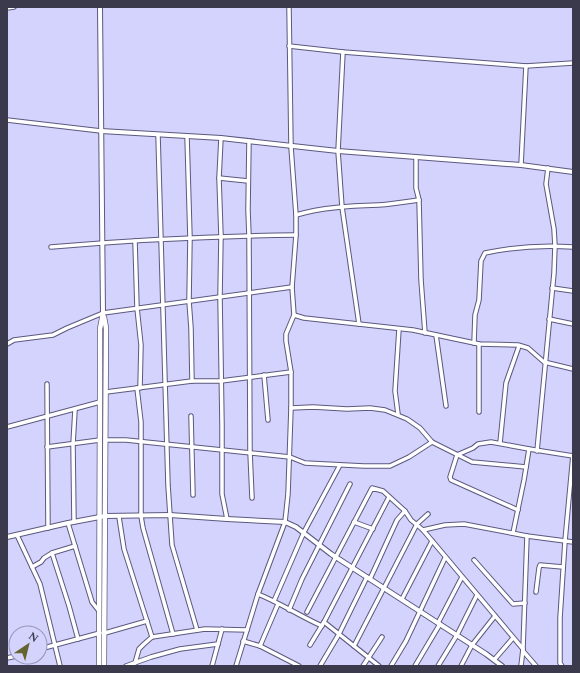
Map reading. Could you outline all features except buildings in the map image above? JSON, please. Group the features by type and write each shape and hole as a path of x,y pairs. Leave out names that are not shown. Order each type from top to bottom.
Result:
{"main road":[{"path":"103,313 106,328 106,392 99,517 100,612 104,666"},
{"path":"99,666 102,633 105,516 103,440 100,402 100,329 103,313"}],"street":[{"path":"7,8 14,7"},
{"path":"100,7 103,313"},
{"path":"236,666 258,594 285,522 289,478 291,408 290,372 286,334 294,315 292,287 296,215 291,146 289,7"},
{"path":"289,46 343,52 526,66 573,63"},
{"path":"343,52 338,151 342,207 359,324"},
{"path":"521,165 526,66"},
{"path":"7,120 101,131 220,138 338,151 521,165 573,172"},
{"path":"158,135 165,384 172,545 197,630"},
{"path":"187,136 190,238 189,301 192,381"},
{"path":"220,138 219,178 221,236 220,297 222,494 227,519"},
{"path":"248,141 250,452 252,498"},
{"path":"416,157 416,188 419,200 422,280 426,333"},
{"path":"537,451 555,246 554,229 546,184 548,168"},
{"path":"219,178 248,181"},
{"path":"296,215 342,207 419,200"},
{"path":"51,248 102,243 221,236 296,235"},
{"path":"135,241 137,308 141,345 138,388 141,422 141,516 143,528 173,634"},
{"path":"474,343 475,315 479,300 479,277 481,261 485,254 555,246 573,247"},
{"path":"7,344 14,340 53,335 103,313 292,287"},
{"path":"552,288 573,291"},
{"path":"294,315 304,318 399,328 479,344 520,346 528,348 544,362 573,369"},
{"path":"549,319 573,324"},
{"path":"398,414 395,391 399,328"},
{"path":"436,335 446,406"},
{"path":"479,344 479,412"},
{"path":"500,443 506,383 520,346"},
{"path":"106,392 192,381 222,381 290,372"},
{"path":"264,375 268,420"},
{"path":"47,384 48,528"},
{"path":"7,428 100,402"},
{"path":"291,408 370,408 385,410 398,414 407,419 420,428 432,442 472,462 526,467"},
{"path":"74,522 73,444 75,410"},
{"path":"191,416 193,495"},
{"path":"47,447 103,440 140,442 290,457 304,463 390,466 409,457 432,442"},
{"path":"518,510 451,480 450,477 457,455 473,448 478,444 491,442 573,456 560,618 560,663 562,666"},
{"path":"513,533 529,449"},
{"path":"274,601 304,532 340,465"},
{"path":"289,610 319,545 350,484"},
{"path":"308,612 372,488 383,491 405,511 411,520 423,530 536,666"},
{"path":"310,645 323,624 390,497"},
{"path":"320,666 339,634 397,520 405,511"},
{"path":"354,646 417,524 428,514"},
{"path":"7,537 105,516 119,517 170,515 285,522 304,532 319,545 352,568 502,666"},
{"path":"119,517 124,549 152,638"},
{"path":"354,522 372,529"},
{"path":"68,523 92,602 100,612"},
{"path":"423,530 446,525 464,524 528,536 573,542"},
{"path":"18,534 40,584 60,666"},
{"path":"521,666 528,536"},
{"path":"402,600 432,541"},
{"path":"32,567 52,553 75,546"},
{"path":"52,553 78,639"},
{"path":"391,666 406,641 446,558"},
{"path":"474,560 509,601 515,605 525,603"},
{"path":"536,592 540,565 563,567"},
{"path":"415,666 439,624 462,577"},
{"path":"258,594 289,610 323,624 339,634 379,666"},
{"path":"438,666 478,595"},
{"path":"260,646 278,604"},
{"path":"461,666 472,646 495,616"},
{"path":"48,647 147,621"},
{"path":"212,666 222,629"},
{"path":"135,663 139,649 152,638 197,630 247,630"},
{"path":"364,666 382,637"},
{"path":"494,660 513,638"},
{"path":"243,641 260,646 299,666"},
{"path":"126,666 180,649 218,644"}]}
